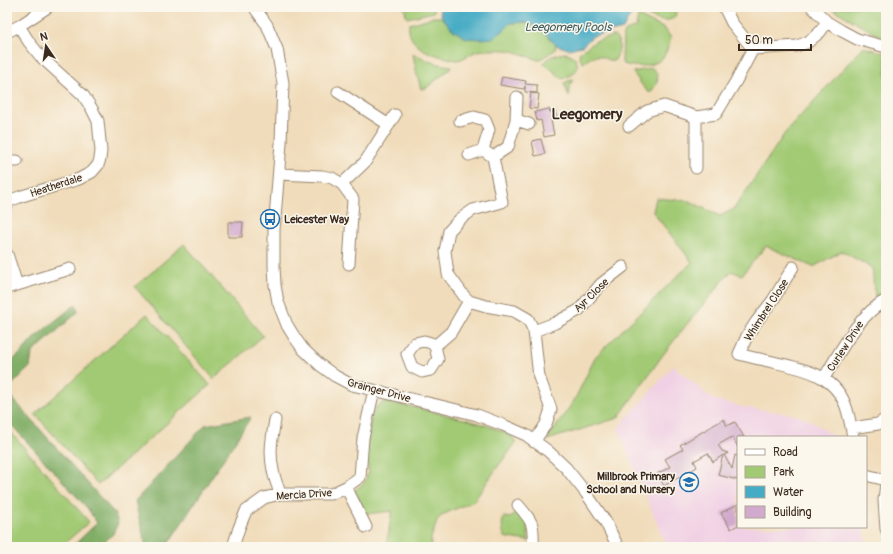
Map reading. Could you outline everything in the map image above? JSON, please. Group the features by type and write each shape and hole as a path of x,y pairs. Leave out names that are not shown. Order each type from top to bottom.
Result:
{"street":[{"path":"7,32 48,7"},
{"name":"Grainger Drive","path":"254,7 267,25 277,50 283,84 279,174 274,230 274,266 278,302 287,325 295,338 303,349 320,365 335,376 352,385 477,416 526,435 548,451 566,468 586,493 605,521 618,547"},
{"path":"724,7 732,23 753,49"},
{"path":"812,7 827,22 858,39 886,47"},
{"path":"753,49 797,46 808,42 820,32 827,22"},
{"name":"Heatherdale","path":"8,201 79,179 92,172 98,165 101,151 98,121 92,108 83,95 41,57 19,26"},
{"path":"629,126 647,111 664,106 696,116 716,114 753,49"},
{"path":"338,92 389,124"},
{"path":"493,157 508,147 516,120 517,97"},
{"path":"342,184 365,162 395,115"},
{"path":"696,116 696,168"},
{"path":"460,121 474,117 485,120 489,130 483,150"},
{"path":"516,120 529,124"},
{"path":"483,150 493,157 506,201 473,210 460,219 449,231 445,251 448,274 469,301 514,311 528,319 534,331 539,377 551,409 546,424 534,442"},
{"path":"469,155 483,150"},
{"path":"279,174 322,176 332,178 342,184 352,200 350,264"},
{"path":"7,254 12,287 70,269"},
{"name":"Ayr Close","path":"534,331 555,323 579,310 600,284 623,267"},
{"name":"Whimbrel Close","path":"794,268 747,336 739,354 801,368 824,378"},
{"name":"Curlew Drive","path":"824,378 857,327 872,310 886,300"},
{"path":"435,346 451,332 469,301"},
{"path":"824,378 832,385 845,404 852,433 878,424 886,419"},
{"name":"Mercia Drive","path":"233,547 246,512 264,498 280,494 331,494 346,488 360,477 363,438 374,390"},
{"path":"275,420 271,446 273,470 280,494"},
{"path":"867,475 886,480"},
{"path":"886,484 884,500 886,529"},
{"path":"346,488 366,527"},
{"path":"518,505 530,519 534,531 533,547"}],"shaded area":[{"name":"Millbrook Primary School and Nursery","path":"673,366 712,399 742,407 795,415 809,420 833,436 737,436 737,528 863,528 867,547 667,547 618,428"}],"green space":[{"path":"404,7 434,7 434,12 407,18"},
{"path":"675,7 676,14 674,18 665,21 647,15 641,11 639,8"},
{"path":"886,7 886,37 879,36 831,8"},
{"path":"638,16 665,29 671,38 664,56 656,63 644,66 626,65 622,63 623,34 626,31 636,27"},
{"path":"433,17 442,17 453,30 503,31 511,23 524,22 533,25 546,34 556,45 555,50 539,60 506,50 478,51 458,60 443,57 424,50 414,42 409,31 409,24"},
{"path":"614,36 619,41 619,50 615,60 595,56 583,63 580,59 579,53 596,41"},
{"path":"863,47 886,53 886,291 875,297 872,268 842,251 813,267 766,246 742,275 731,271 662,356 618,418 547,440 575,399 596,356 692,262 653,212 656,198 689,201 720,216 734,209 785,133"},
{"path":"566,53 575,58 578,67 569,76 562,79 543,63 554,56"},
{"path":"413,54 432,62 452,66 426,88 421,89"},
{"path":"652,68 658,77 655,87 650,93 644,88 633,72"},
{"path":"573,79 570,86 569,97 564,83"},
{"path":"184,244 263,336 214,379 135,287"},
{"path":"76,304 78,312 32,353 30,367 7,390 7,365 20,354 35,337"},
{"path":"147,314 210,385 98,485 35,414"},
{"path":"7,392 115,514 118,523 113,534 99,547 72,547 97,523 88,509 7,420"},
{"path":"384,402 417,408 491,427 511,435 516,443 474,501 444,514 438,519 431,538 431,547 381,547 387,541 392,511 366,514 354,491 364,483 369,472 367,461 367,439 372,415 376,407"},
{"path":"251,417 166,547 146,547 135,501 205,425"},
{"path":"7,428 89,522 60,547 7,547"},
{"path":"518,511 527,520 529,541 505,537 502,525 504,517 511,518 515,512"}],"water":[{"name":"Leegomery Pools","path":"439,7 635,7 623,29 593,36 582,46 568,49 556,45 546,34 533,25 524,22 511,23 493,38 466,38 453,30 442,17"}],"building":[{"path":"502,77 526,81 525,84 537,85 537,93 525,92 525,86 524,89 500,85"},
{"path":"531,93 539,94 537,109 529,108"},
{"path":"549,109 550,112 555,111 557,119 551,120 554,135 544,137 541,120 537,121 535,112"},
{"path":"541,139 545,154 535,156 532,141"},
{"path":"228,222 243,222 242,237 228,237"},
{"path":"724,419 727,426 735,422 743,436 737,436 737,445 732,437 718,445 722,451 728,453 724,455 732,469 735,455 737,456 737,480 718,475 723,455 713,462 708,453 694,461 697,467 664,486 657,474 670,467 665,459 683,449 680,445"},
{"path":"737,505 737,526 731,529 721,513"}],"place":[{"name":"Leicester Way","path":"270,219"},
{"name":"Millbrook Primary School and Nursery","path":"689,482"}],"district":[{"name":"Leegomery","path":"587,114"}]}
